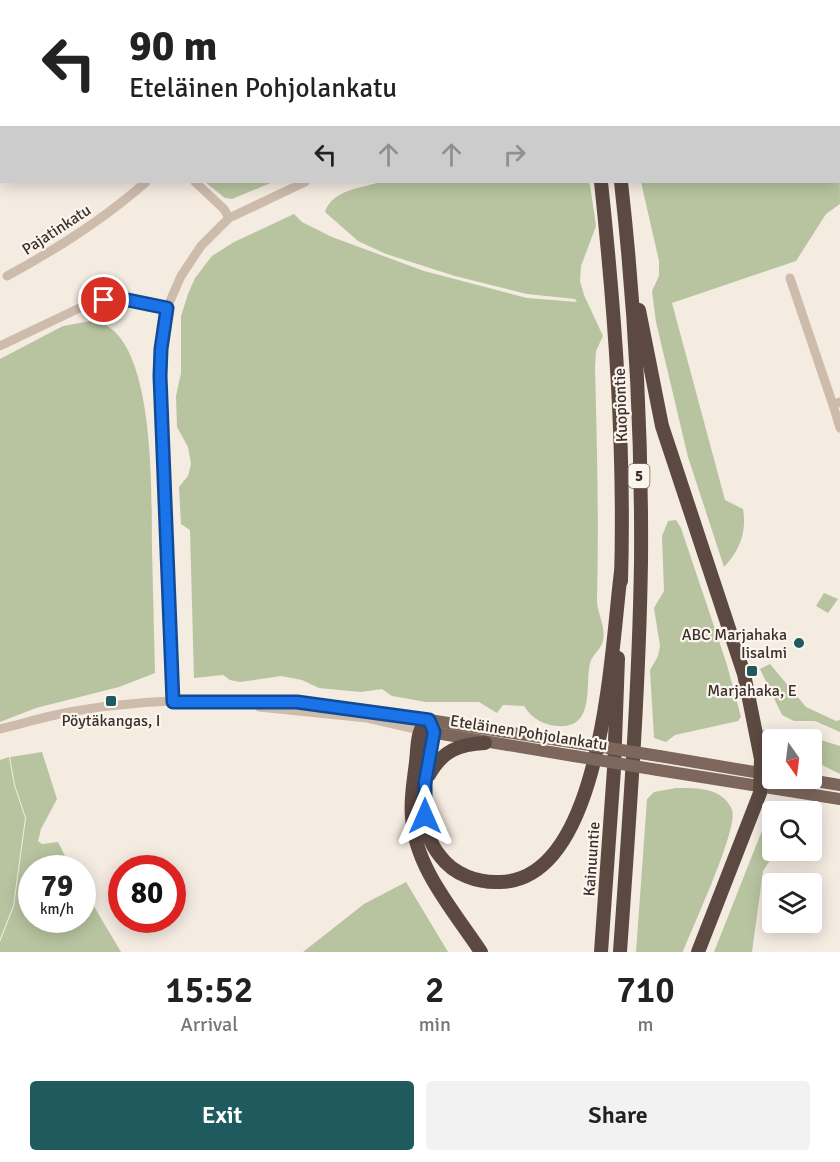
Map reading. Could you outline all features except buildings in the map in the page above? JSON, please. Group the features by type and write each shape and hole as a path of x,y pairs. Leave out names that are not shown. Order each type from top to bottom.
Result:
{"highway":[{"name":"Kuopiontie","path":"601,183 611,282 618,406 621,572 614,769"},
{"name":"Kuopiontie","path":"620,952 632,771 641,561 638,422 629,258 621,183"},
{"path":"629,258 662,426 744,674 762,763"},
{"path":"427,727 425,782 428,832 440,856 459,873 486,882 510,881 535,872 550,860 564,842 576,818 591,774 602,727 621,572"},
{"path":"427,727 412,793 411,816 416,845 441,892 481,952"},
{"path":"425,782 433,767 454,748 485,743"},
{"name":"Kainuuntie","path":"601,952 614,769"},
{"path":"698,952 762,786"}],"main road":[{"name":"Eteläinen Pohjolankatu","path":"427,727 577,743 659,756 762,777"},
{"name":"Eteläinen Pohjolankatu","path":"427,727 485,743 658,770 762,778"},
{"path":"822,782 840,785"},
{"name":"Eteläinen Pohjolankatu","path":"802,789 840,800"}],"street":[{"name":"Pajatinkatu","path":"8,276 57,249 125,201 145,183"},
{"path":"196,183 224,209 229,218"},
{"path":"173,702 160,376 167,308 191,259 229,218 303,183"},
{"path":"790,278 836,404 840,428"},
{"path":"0,346 67,312 104,300 118,298 167,308"},
{"name":"Eteläinen Pohjolankatu","path":"212,701 427,727"},
{"name":"Eteläinen Pohjolankatu","path":"0,729 75,711 173,702 212,701 297,702 427,727"}],"green space":[{"path":"206,183 271,183 232,199 225,198"},
{"path":"377,183 589,183 590,185 596,226 581,266 580,281 603,336 596,351 595,367 597,600 604,635 601,646 590,663 583,713 578,721 570,725 558,726 543,723 524,706 503,705 497,713 479,702 426,702 392,696 382,689 361,692 319,688 302,680 281,676 240,682 230,680 223,675 194,678 190,530 181,524 179,487 188,476 191,464 188,447 177,427 176,396 181,373 181,316 195,278 212,256 234,242 294,214 302,222 332,237 424,271 527,298 577,302 575,299 527,294 455,276 386,254 358,241 325,212 334,199 356,188"},
{"path":"641,183 840,183 840,204 826,214 796,261 672,303 725,500 743,509 744,525 741,540 724,567 688,457 656,322 652,291 659,276 659,261"},
{"path":"91,321 113,330 129,352 139,382 146,418 150,457 155,673 119,687 36,708 0,722 0,359 63,326"},
{"path":"676,520 681,528 727,665 741,717 738,721 675,735 666,742 654,738 650,670 658,656 660,646 654,608 664,591 662,536 668,521"},
{"path":"824,593 838,599 828,613 816,606"},
{"path":"770,664 806,707 836,721 840,720 840,732 815,721 794,721 782,715 760,669"},
{"path":"822,740 840,746 840,774 822,765"},
{"path":"42,752 57,799 41,829 38,841 42,844 58,842 64,855 21,855 26,818 15,785 10,757"},
{"path":"9,757 14,785 25,818 20,855 18,855 13,906 0,939 0,760"},
{"path":"676,788 708,790 728,802 732,810 729,836 714,879 683,952 636,952 647,799 654,792"},
{"path":"762,831 762,861 770,861 762,873 752,952 714,952"},
{"path":"18,877 18,933 96,933 96,910 121,952 0,952 0,942 14,906"},
{"path":"406,882 448,952 303,952 364,904"}],"place":[{"name":"ABC Marjahaka Iisalmi","path":"799,643"},
{"name":"Marjahaka, E","path":"752,671"},
{"name":"Pöytäkangas, I","path":"111,701"}],"route":[{"path":"104,300 118,298 167,308 160,376 173,702 297,702 357,708 429,720 434,732 425,782 425,816"}]}
